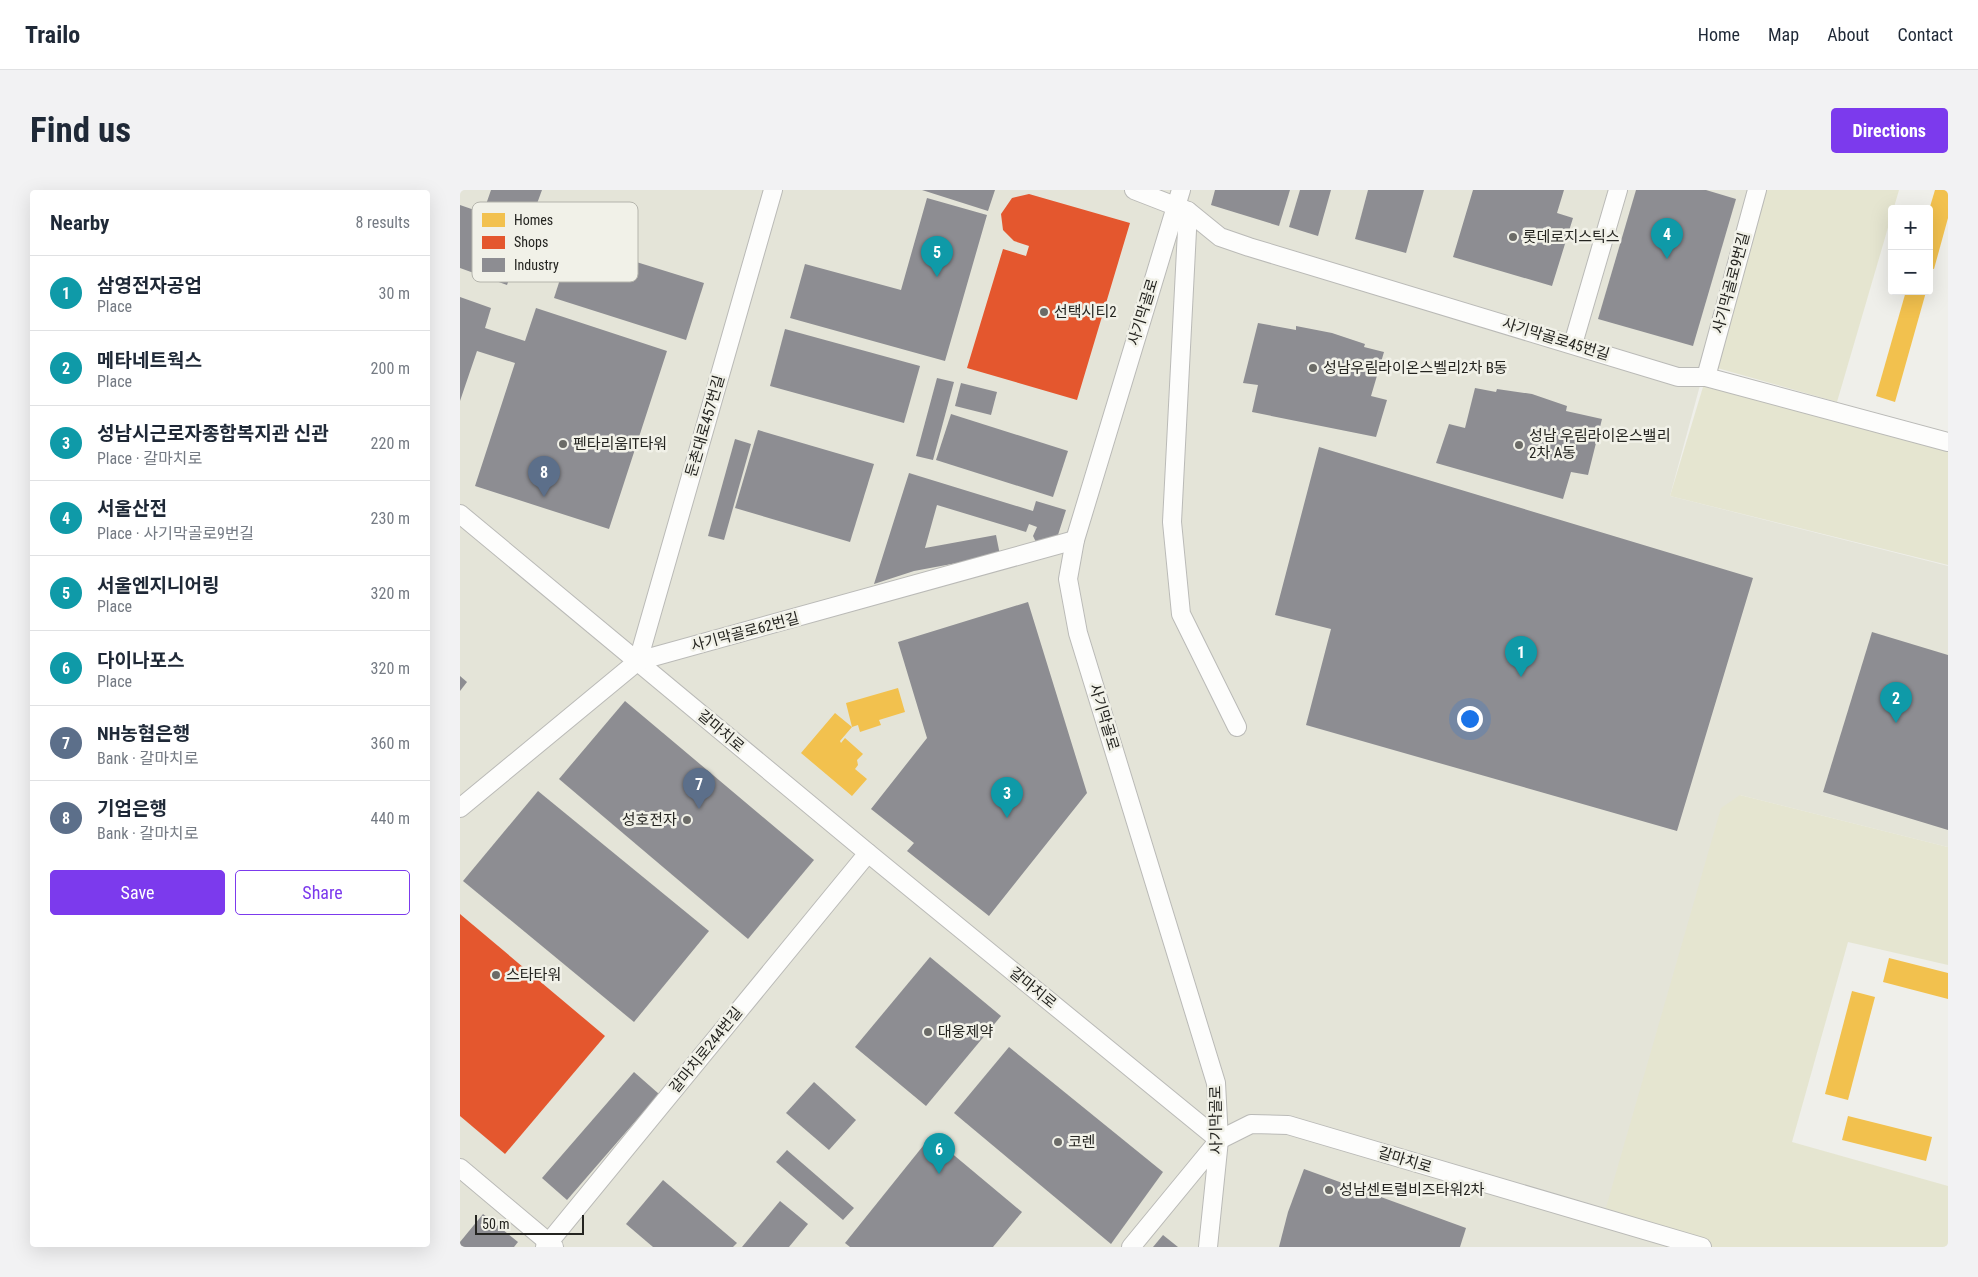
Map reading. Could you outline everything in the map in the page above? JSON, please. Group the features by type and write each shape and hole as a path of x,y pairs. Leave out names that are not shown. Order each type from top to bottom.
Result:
{"street":[{"name":"둔촌대로457번길","path":"638,661 773,190"},
{"name":"사기막골로45번길","path":"1134,190 1181,202 1220,237 1249,247 1678,377 1706,377 1948,442"},
{"path":"1574,344 1618,190"},
{"name":"사기막골로9번길","path":"1706,377 1757,190"},
{"name":"사기막골로","path":"1181,202 1074,540 1068,579 1078,632 1216,1083 1219,1140 1208,1247"},
{"path":"1181,202 1172,522 1181,614 1237,727"},
{"name":"갈마치로","path":"460,514 868,853 1219,1140 1251,1124 1288,1125 1702,1247"},
{"name":"사기막골로62번길","path":"460,808 638,661 1074,540"},
{"name":"갈마치로244번길","path":"549,1245 868,853"},
{"path":"1131,1247 1219,1140"},
{"path":"460,1168 549,1245"}],"shaded area":[{"path":"460,190 1753,190 1670,496 1948,566 1948,847 1740,795 1703,1247 460,1247"}],"green space":[{"path":"1758,190 1899,190 1895,205 1888,205 1888,228 1837,402 1710,366"},
{"path":"1706,377 1948,442 1948,565 1670,496"},
{"path":"1740,795 1948,847 1948,965 1848,942 1792,1142 1948,1186 1948,1247 1703,1247 1603,1218 1721,808"}],"building: Homes":[{"path":"1935,190 1948,190 1948,218 1934,269 1933,205 1930,205"},
{"path":"1905,295 1925,295 1895,402 1876,396"},
{"path":"898,688 905,712 879,720 881,725 860,732 858,725 852,727 846,703"},
{"path":"835,713 852,727 840,741 841,743 845,738 863,754 857,760 858,765 855,769 867,779 852,796 801,753"},
{"path":"1889,958 1948,973 1948,999 1883,982"},
{"path":"1852,991 1875,997 1848,1100 1825,1094"},
{"path":"1848,1116 1932,1137 1926,1161 1842,1140"}],"building: Shops":[{"name":"선택시티2","path":"1029,194 1130,223 1077,400 967,368 1003,249 1026,256 1029,246 1014,241 1003,230 1001,214 1012,198"},
{"name":"스타타워","path":"460,914 605,1036 505,1154 460,1116"}],"building: Industry":[{"path":"491,190 542,190 538,202 487,202"},
{"path":"922,190 995,190 988,211"},
{"path":"1215,190 1290,190 1279,226 1211,205"},
{"path":"1300,190 1331,190 1318,236 1289,227"},
{"path":"1368,190 1424,190 1406,253 1355,239"},
{"name":"롯데로지스틱스","path":"1473,190 1564,190 1557,213 1573,218 1552,286 1453,257"},
{"path":"1636,190 1706,190 1736,199 1693,346 1598,319"},
{"path":"927,198 987,215 945,361 790,318 805,264 901,290"},
{"path":"460,205 472,209 472,272 460,268"},
{"path":"638,262 704,283 686,340 554,298 559,282 638,282"},
{"name":"펜타리움IT타워","path":"460,297 491,308 485,328 525,341 536,308 667,351 609,529 475,486 515,363 477,351 460,401"},
{"name":"성남우림라이온스벨리2차 B동","path":"1258,323 1296,330 1296,326 1332,333 1365,344 1364,347 1384,352 1371,396 1387,400 1376,437 1252,412 1258,385 1243,383"},
{"path":"785,329 920,366 904,423 770,386"},
{"path":"937,378 954,382 933,460 916,456"},
{"path":"961,383 997,392 991,415 955,406"},
{"name":"성남 우림라이온스밸리 2차 A동","path":"1475,388 1496,392 1497,389 1532,394 1567,406 1566,411 1602,419 1588,475 1571,472 1563,499 1436,463 1449,424 1465,428"},
{"path":"951,414 1068,451 1053,497 936,460"},
{"path":"758,430 874,464 850,542 735,508"},
{"path":"735,439 751,444 724,540 708,536"},
{"path":"1319,447 1753,578 1677,831 1306,725 1331,629 1275,615"},
{"path":"909,473 1033,511 1036,501 1066,510 1057,538 1038,546 1033,536 1037,527 1029,524 1026,532 937,505 925,548 996,535 1000,555 914,571 874,584"},
{"path":"1028,602 1087,793 989,916 907,851 914,843 871,809 927,738 898,642"},
{"path":"1872,632 1948,655 1948,830 1823,792"},
{"path":"460,676 467,682 460,691"},
{"name":"성호전자","path":"625,701 814,860 748,939 559,779"},
{"path":"538,791 709,931 634,1022 463,881"},
{"name":"대웅제약","path":"930,957 1001,1016 926,1106 855,1047"},
{"name":"코렌","path":"1009,1047 1163,1172 1111,1244 954,1113"},
{"path":"634,1072 659,1094 567,1200 542,1178"},
{"path":"814,1082 856,1120 829,1150 786,1113"},
{"path":"931,1136 1022,1212 993,1247 850,1247 845,1243"},
{"path":"787,1150 854,1208 843,1220 776,1162"},
{"name":"성남센트럴비즈타워2차","path":"1304,1169 1466,1228 1460,1247 1279,1247 1288,1212"},
{"path":"663,1180 737,1243 733,1247 653,1247 626,1224"},
{"path":"780,1201 808,1224 789,1247 742,1247"},
{"path":"483,1214 518,1242 514,1247 460,1247 460,1242"},
{"path":"1163,1235 1178,1247 1153,1247"}],"place":[{"name":"롯데로지스틱스","path":"1513,237"},
{"name":"서울산전","path":"1667,259"},
{"name":"서울엔지니어링","path":"937,277"},
{"name":"선택시티2","path":"1044,312"},
{"name":"성남우림라이온스벨리2차 B동","path":"1313,368"},
{"name":"펜타리움IT타워","path":"563,444"},
{"name":"성남 우림라이온스밸리 2차 A동","path":"1519,445"},
{"name":"기업은행","path":"544,497"},
{"name":"삼영전자공업","path":"1521,677"},
{"name":"메타네트웍스","path":"1896,723"},
{"name":"NH농협은행","path":"699,809"},
{"name":"성남시근로자종합복지관 신관","path":"1007,818"},
{"name":"성호전자","path":"687,820"},
{"name":"스타타워","path":"496,975"},
{"name":"대웅제약","path":"928,1032"},
{"name":"코렌","path":"1058,1142"},
{"name":"다이나포스","path":"939,1174"},
{"name":"성남센트럴비즈타워2차","path":"1329,1190"}]}
